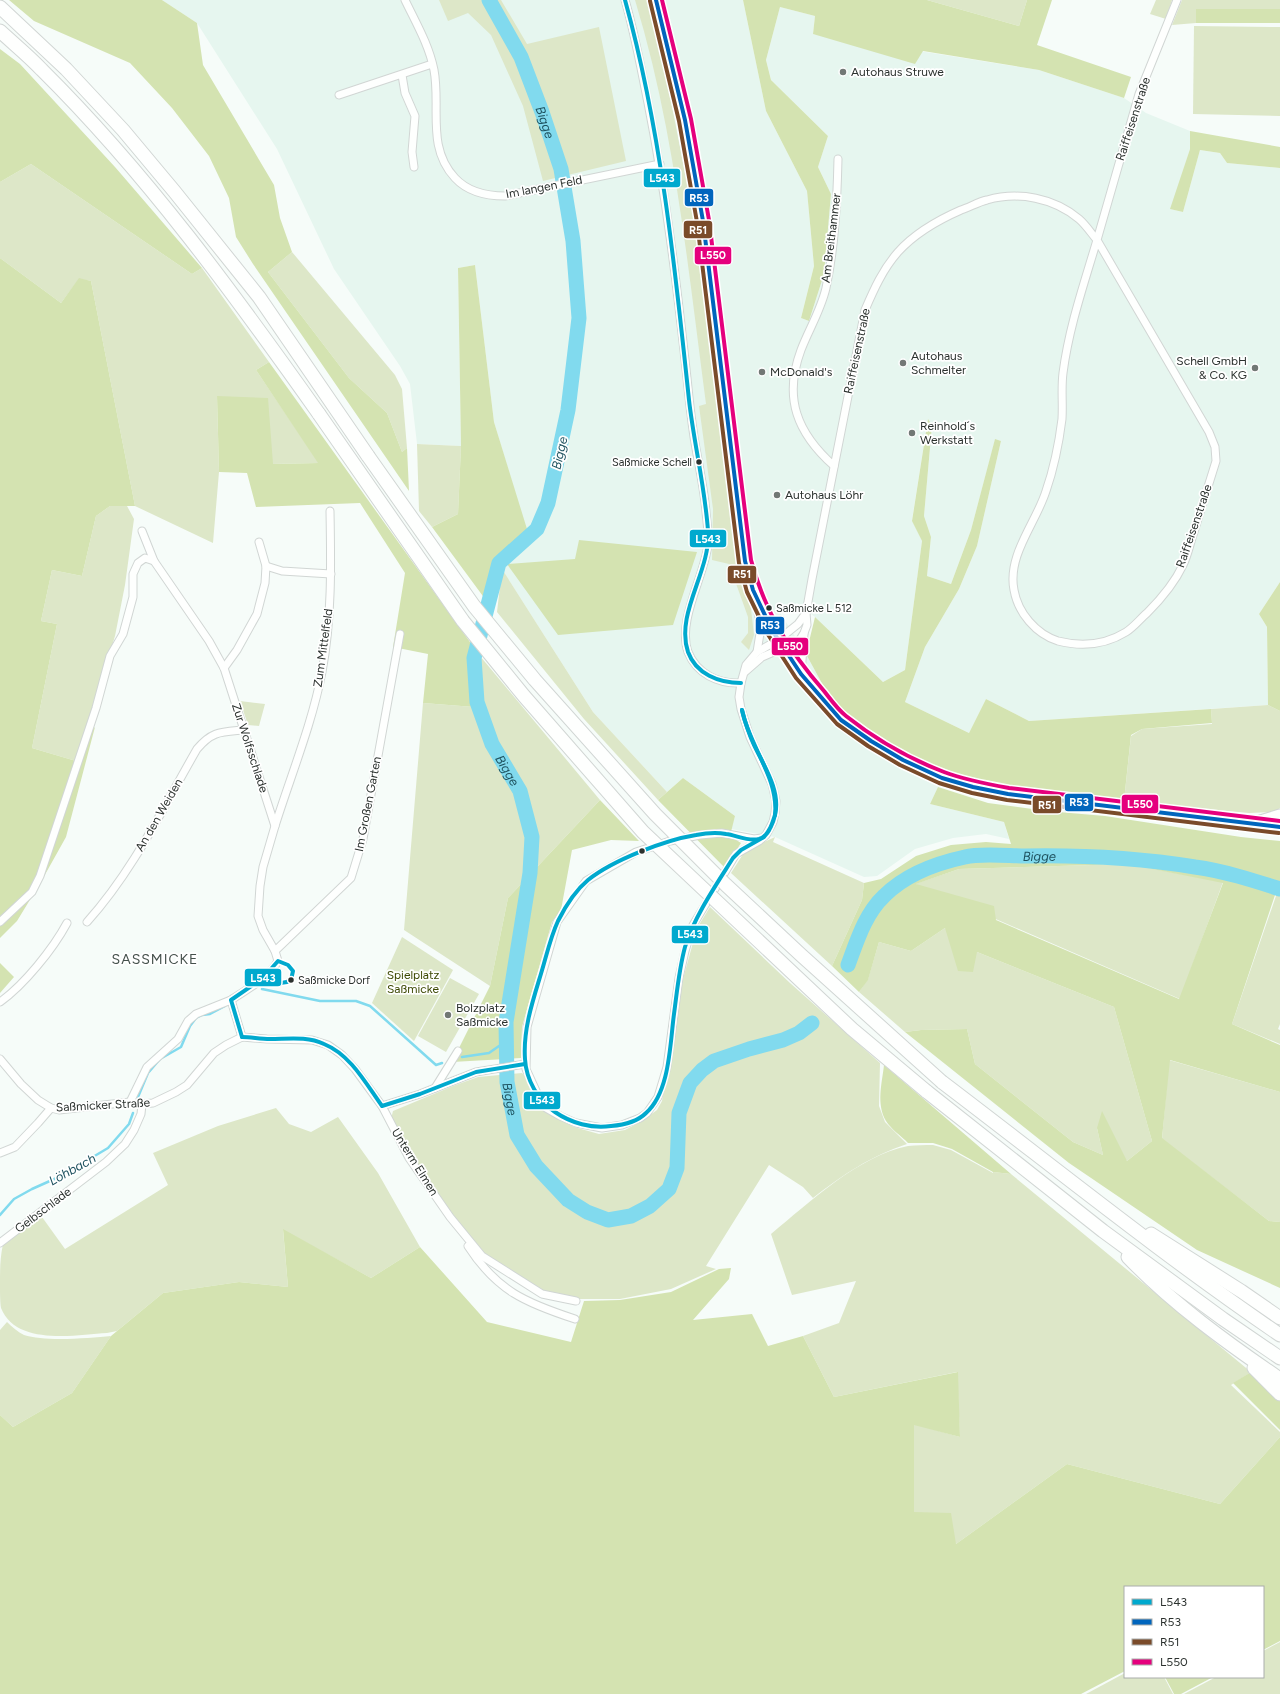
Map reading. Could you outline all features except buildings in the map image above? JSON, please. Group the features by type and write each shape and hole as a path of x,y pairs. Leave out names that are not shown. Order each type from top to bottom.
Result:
{"highway":[{"path":"0,7 66,69 123,130 174,191 259,298 401,504 474,606 535,680 655,814 726,885 942,1082 1110,1212 1234,1304 1280,1335"},
{"path":"0,31 42,70 113,146 200,252 256,325 463,621 524,696 643,832 852,1030 926,1091 1103,1231 1223,1319 1280,1358"},
{"path":"1254,824 1280,816"},
{"path":"1110,1212 1158,1237 1280,1318"},
{"path":"1103,1231 1145,1275 1233,1347 1280,1379"},
{"path":"1241,1291 1273,1305 1280,1306"},
{"path":"1233,1347 1280,1394"}],"main road":[{"path":"656,0 685,120 703,221 745,561 753,590 781,644 801,674 841,720 903,760 942,778 973,787 1008,794 1280,827"}],"street":[{"name":"Im langen Feld","path":"405,0 424,39 432,64 435,79 437,144 442,160 456,179 468,188 488,195 504,196 660,164"},
{"path":"625,0 634,30 660,164 677,286 693,434 706,518 708,545 696,591 688,613 685,636 688,652 697,667 711,678 732,684 740,684"},
{"name":"Raiffeisenstraße","path":"801,674 804,633 807,625 806,613 864,310 877,280 898,252 917,234 942,218 987,200 1010,196 1027,197 1050,202 1066,210 1080,220 1097,240 1209,432 1215,447 1216,461 1184,563 1173,584 1160,601 1127,631 1113,638 1091,645 1072,644 1052,639 1036,629 1031,623 1022,612 1014,591 1013,573 1020,547 1034,521 1046,493 1056,458 1062,419 1063,376 1068,340 1097,240 1139,94 1177,0"},
{"path":"338,94 402,75 432,64"},
{"path":"402,75 405,94 415,116 412,152 414,167"},
{"name":"Am Breithammer","path":"834,466 818,452 806,435 796,415 793,396 793,376 816,317 827,282 832,246 838,159"},
{"name":"Zum Mittelfeld","path":"275,826 309,721 322,671 328,621 331,574 330,511"},
{"name":"Zur Wolfsschlade","path":"142,531 154,561 209,641 224,668 275,826"},
{"path":"224,668 237,650 257,614 265,582 266,566 259,542"},
{"path":"0,922 32,892 40,876 96,708 110,656 123,634 133,597 133,574 138,563 145,558 154,561"},
{"path":"266,566 282,572 331,574"},
{"path":"753,590 761,627 756,652 746,665 740,684 739,697 750,737 772,784 776,801 773,822 764,836 736,854 693,925 685,950 679,978 667,1067 658,1097 647,1113 622,1125 602,1128 576,1123 546,1108 534,1087 525,1064 527,1027 557,922 586,882 636,852 670,841 700,835 722,833 748,838 764,836"},
{"path":"745,672 781,644 806,613"},
{"path":"756,652 781,644 799,641 804,633"},
{"name":"Im Großen Garten","path":"275,951 351,878 364,839 400,634"},
{"name":"An den Weiden","path":"87,922 104,903 125,873 197,749 206,738 219,733 243,730"},
{"path":"130,1102 148,1067 178,1039 188,1021 196,1014 231,1000 265,977 274,968 278,961 275,951 263,930 258,916 263,868 275,826"},
{"path":"0,1002 10,995 55,944 67,923"},
{"path":"231,1000 242,1037"},
{"name":"Saßmicker Straße","path":"0,1153 15,1147 51,1108 59,1110 130,1102 142,1104 153,1103 176,1092 187,1085 214,1053 226,1044 242,1037 312,1040 328,1045 342,1055 355,1068 382,1106"},
{"path":"435,1088 458,1051"},
{"path":"0,1059 38,1100 51,1108"},
{"path":"382,1106 405,1099 476,1072 525,1064"},
{"name":"Gelbschlade","path":"0,1243 106,1162 125,1144 138,1119 142,1104"},
{"name":"Unterm Elmen","path":"382,1106 409,1158 450,1217 477,1260 506,1289 526,1301 575,1319"},
{"name":"Unterm Elmen","path":"450,1217 482,1256 501,1269 542,1294 576,1301"}],"shaded area":[{"path":"162,0 743,0 766,111 807,191 814,266 801,318 809,321 824,274 831,194 818,167 828,136 771,80 766,60 780,7 815,16 813,34 1039,70 1124,98 1146,113 1190,131 1190,149 1171,209 1183,212 1200,150 1220,153 1227,163 1280,168 1280,582 1259,614 1267,627 1268,705 1029,721 986,699 969,733 905,702 925,647 959,589 977,546 1001,441 995,440 971,530 951,584 927,576 931,537 924,516 932,425 928,419 912,520 922,541 905,670 883,682 815,617 797,603 779,611 806,654 825,689 891,748 946,772 930,804 1004,822 1009,839 986,834 953,838 915,849 877,876 864,877 775,837 731,829 735,816 683,778 667,792 593,712 496,560 526,529 494,422 475,265 458,268 461,446 417,444 410,384 400,366 334,269 277,149 197,23"}],"green space":[{"path":"9,0 162,0 197,23 203,65 274,185 280,218 292,252 268,272 349,378 387,413 402,452 407,448 409,491 236,237 229,198 209,156 172,108 130,63 34,21"},
{"path":"439,0 501,0 527,44 599,27 626,161 543,181 523,106 491,35 468,13 448,21"},
{"path":"635,0 649,0 656,25 694,219 738,560 751,609 754,635 749,650 741,642 748,633 748,617 729,564 712,560 713,509 699,406 706,404 679,200 649,49"},
{"path":"743,0 927,0 1019,26 1027,0 1052,0 1037,45 1131,77 1124,98 1039,70 923,51 915,64 813,34 815,16 780,7 766,60 771,80 828,136 818,167 831,194 824,274 809,321 801,318 814,266 807,191 766,111"},
{"path":"927,0 1027,0 1019,26"},
{"path":"1156,0 1172,0 1166,19 1150,14"},
{"path":"1182,0 1280,0 1280,9 1197,9 1196,23 1172,25"},
{"path":"1196,9 1280,9 1280,23 1196,23"},
{"path":"1194,26 1280,27 1280,116 1193,114"},
{"path":"0,49 20,64 115,167 202,268 192,274 31,164 0,182"},
{"path":"1190,131 1280,147 1280,168 1227,163 1220,153 1200,150 1183,212 1170,209 1190,149"},
{"path":"31,164 192,274 202,268 269,362 256,370 319,463 272,464 217,396 219,472 213,543 135,506 91,281 79,279 61,303 0,258 0,182"},
{"path":"292,252 395,375 402,389 407,448 402,452 387,413 349,378 268,272"},
{"path":"0,258 61,303 79,278 91,281 135,506 110,506 96,516 82,576 52,570 41,621 57,624 32,748 76,761 89,733 95,727 66,837 17,921 0,938"},
{"path":"475,265 494,422 527,529 496,560 488,603 432,527 458,514 461,446 458,268"},
{"path":"269,362 480,656 474,707 423,703 428,654 393,647 405,573 360,503 256,507 247,473 219,472 217,396 268,398 273,464 318,463 256,370"},
{"path":"928,419 932,425 924,516 931,537 927,576 951,584 971,530 995,439 1001,441 977,546 959,589 925,647 905,702 969,733 986,699 1029,721 1211,709 1212,723 1142,729 1131,735 1124,801 995,786 946,772 891,748 847,715 825,689 806,654 815,617 883,682 905,670 922,541 912,521"},
{"path":"417,444 461,446 458,514 432,527 419,511"},
{"path":"110,506 127,506 134,519 125,585 115,636 76,761 32,748 57,624 41,621 52,570 82,576 96,516"},
{"path":"579,540 697,552 673,625 558,635 507,564 575,559"},
{"path":"502,569 593,712 667,792 658,800 584,719 497,612"},
{"path":"1280,582 1280,711 1268,705 1267,627 1259,614"},
{"path":"480,656 600,800 508,898 490,986 404,930 423,703 474,707"},
{"path":"240,701 265,704 259,726 248,725"},
{"path":"1268,705 1280,711 1280,808 1275,812 1249,813 1124,801 1131,736 1142,729 1212,724 1211,709"},
{"path":"683,778 735,816 730,836 741,843 725,868 658,800"},
{"path":"938,787 988,803 1047,811 1105,816 1241,837 1280,841 1280,886 1278,886 1232,1024 1280,1045 1280,1092 1170,1060 1162,1138 1269,1221 1280,1222 1280,1288 1197,1250 1069,1163 905,1032 921,1030 967,1029 975,1064 1073,1142 1103,1155 1097,1128 1102,1111 1127,1161 1152,1141 1114,1007 977,952 973,972 958,971 945,928 911,951 879,942 868,980 859,992 832,966 862,900 864,883 881,879 916,856 951,845 986,842 1011,844 1004,822 930,804","holes":["1127,864 1223,883 1179,999 996,920 994,906 916,884 959,869"]},
{"path":"600,800 639,841 611,840 572,850 561,910 552,922 522,1027 521,1058 452,1062 490,986 508,898"},
{"path":"775,837 773,842 864,883 862,900 832,966 731,873 745,851"},
{"path":"1127,864 1223,882 1180,999 915,884 959,869"},
{"path":"1277,893 1280,894 1280,1024 1278,1029 1280,1030 1280,1044 1232,1024"},
{"path":"710,907 790,983 880,1063 879,1106 885,1122 907,1144 869,1160 835,1181 813,1198 803,1187 769,1165 706,1266 716,1269 671,1289 620,1299 576,1299 542,1293 483,1254 452,1216 411,1158 391,1119 393,1111 478,1077 522,1073 526,1077 532,1095 544,1111 574,1127 599,1134 625,1130 642,1121 657,1110 662,1101 683,979 697,928"},
{"path":"945,928 977,952 1114,1007 1152,1141 1127,1161 1097,1128 1103,1155 1073,1142 975,1064 967,1029 921,1030 905,1032 859,992 868,979 879,942 911,951"},
{"name":"Spielplatz Saßmicke","path":"402,937 453,970 414,1041 372,1003"},
{"path":"0,963 14,977 0,993"},
{"name":"Bolzplatz Saßmicke","path":"450,978 479,994 446,1052 418,1036"},
{"path":"1169,1060 1280,1092 1280,1222 1269,1221 1162,1139"},
{"path":"884,1065 1011,1174 993,1172 952,1149 933,1143 908,1143 886,1121 881,1108 880,1093"},
{"path":"276,1108 289,1124 311,1132 338,1117 378,1173 420,1247 371,1278 283,1230 288,1287 239,1282 163,1293 117,1331 107,1333 48,1336 19,1328 9,1320 1,1308 0,1303 0,1269 3,1244 42,1217 65,1249 168,1185 153,1153 218,1126"},
{"path":"933,1145 951,1150 993,1173 1011,1174 1251,1372 1231,1385 1280,1432 1280,1437 1220,1504 1067,1464 956,1544 914,1512 914,1424 960,1437 957,1372 834,1397 803,1336 839,1323 856,1281 792,1295 771,1234 835,1182 871,1159 889,1151 908,1146"},
{"path":"283,1229 371,1278 420,1247 487,1322 571,1342 584,1301 620,1300 671,1292 719,1269 731,1268 729,1279 693,1320 752,1314 768,1346 803,1336 834,1397 958,1372 960,1437 914,1425 914,1512 951,1513 956,1544 1067,1464 1220,1504 1280,1437 1280,1641 1264,1649 1264,1586 1124,1586 1124,1672 1081,1694 0,1694 0,1415 13,1427 72,1393 111,1336 163,1293 239,1282 288,1287"},
{"path":"7,1322 22,1334 33,1337 67,1339 111,1336 72,1393 13,1427 0,1415 0,1330"},
{"path":"1251,1372 1280,1400 1280,1430 1233,1383"},
{"path":"1280,1642 1280,1694 1184,1694 1214,1678 1264,1678 1264,1650"},
{"path":"1124,1674 1124,1678 1165,1678 1173,1694 1086,1694"},
{"path":"1166,1678 1211,1678 1181,1694 1174,1694"}],"waterway":[{"name":"Bigge","path":"489,0 521,57 542,112 561,169 573,241 579,318 568,410 548,503 537,529 499,563 474,658 477,702 492,744 520,791 532,837 530,873 506,1022 507,1082 517,1135 536,1166 568,1200 587,1212 608,1220 631,1216 650,1206 669,1189 677,1168 679,1113 690,1083 702,1070 714,1061 749,1049 783,1040 799,1033 812,1023"},
{"name":"Bigge","path":"848,965 858,937 867,919 877,903 884,896 911,876 933,866 971,856 1068,856 1153,861 1217,871 1280,889"},
{"path":"262,989 320,1001 356,1001 370,1006 436,1065 442,1063"},
{"path":"138,1097 148,1073 160,1059 181,1047 190,1026 196,1018 202,1015 210,1014 225,1006"},
{"path":"462,1057 489,1053 499,1046 506,1046"},
{"name":"Löhbach","path":"0,1215 14,1199 61,1176 108,1148 129,1124 133,1113"}],"transit line":[{"name":"L543","path":"625,0 638,49 665,199 691,416 707,515 707,546 704,561 689,607 685,637 688,652 692,660 702,671 717,679 733,683 741,683"},
{"name":"R53","path":"656,0 685,120 703,221 745,561 753,590 772,630 801,674 841,720 871,741 903,760 942,778 973,787 1008,794 1280,827"},
{"name":"L550","path":"662,0 691,119 709,220 751,560 763,597 771,614 789,646 811,676 837,708 857,724 906,755 952,775 976,782 1009,788 1280,821"},
{"name":"R51","path":"650,1 679,121 697,222 739,563 747,592 767,633 796,678 837,724 868,746 900,765 939,783 972,793 1007,800 1279,833"},
{"name":"L543","path":"742,710 750,737 767,770 774,788 776,797 775,815"},
{"name":"L543","path":"742,710 751,736 773,788 775,815"},
{"name":"L543","path":"775,815 768,832 759,839 751,840 730,835 711,833 670,841 625,858 611,865 588,880 575,894 558,921 553,934 531,1007 525,1038 525,1059 530,1082 543,1102 555,1112 575,1122 589,1126 604,1127 634,1121 646,1113 654,1104 660,1093 668,1066 683,955 694,924 706,901 733,858 741,850 764,837 768,832 770,829 771,827 775,815"},
{"name":"L543","path":"242,1037 231,1000 263,978 278,961 288,965 293,971 291,980 284,983 265,977"},
{"name":"L543","path":"242,1037 266,1039 291,1038 318,1041 334,1049 350,1063 382,1106 420,1094 476,1072 525,1064"}],"place":[{"name":"Autohaus Struwe","path":"843,72"},
{"name":"Autohaus Schmelter","path":"903,363"},
{"name":"Schell GmbH & Co. KG","path":"1255,368"},
{"name":"McDonald's","path":"762,372"},
{"name":"Reinhold´s Werkstatt","path":"912,433"},
{"name":"Saßmicke Schell","path":"699,462"},
{"name":"Autohaus Löhr","path":"777,495"},
{"name":"Saßmicke L 512","path":"769,608"},
{"name":"Saßmicke Dorf","path":"291,980"},
{"name":"Bolzplatz Saßmicke","path":"448,1015"}],"district":[{"name":"SASSMICKE","path":"155,959"}]}
